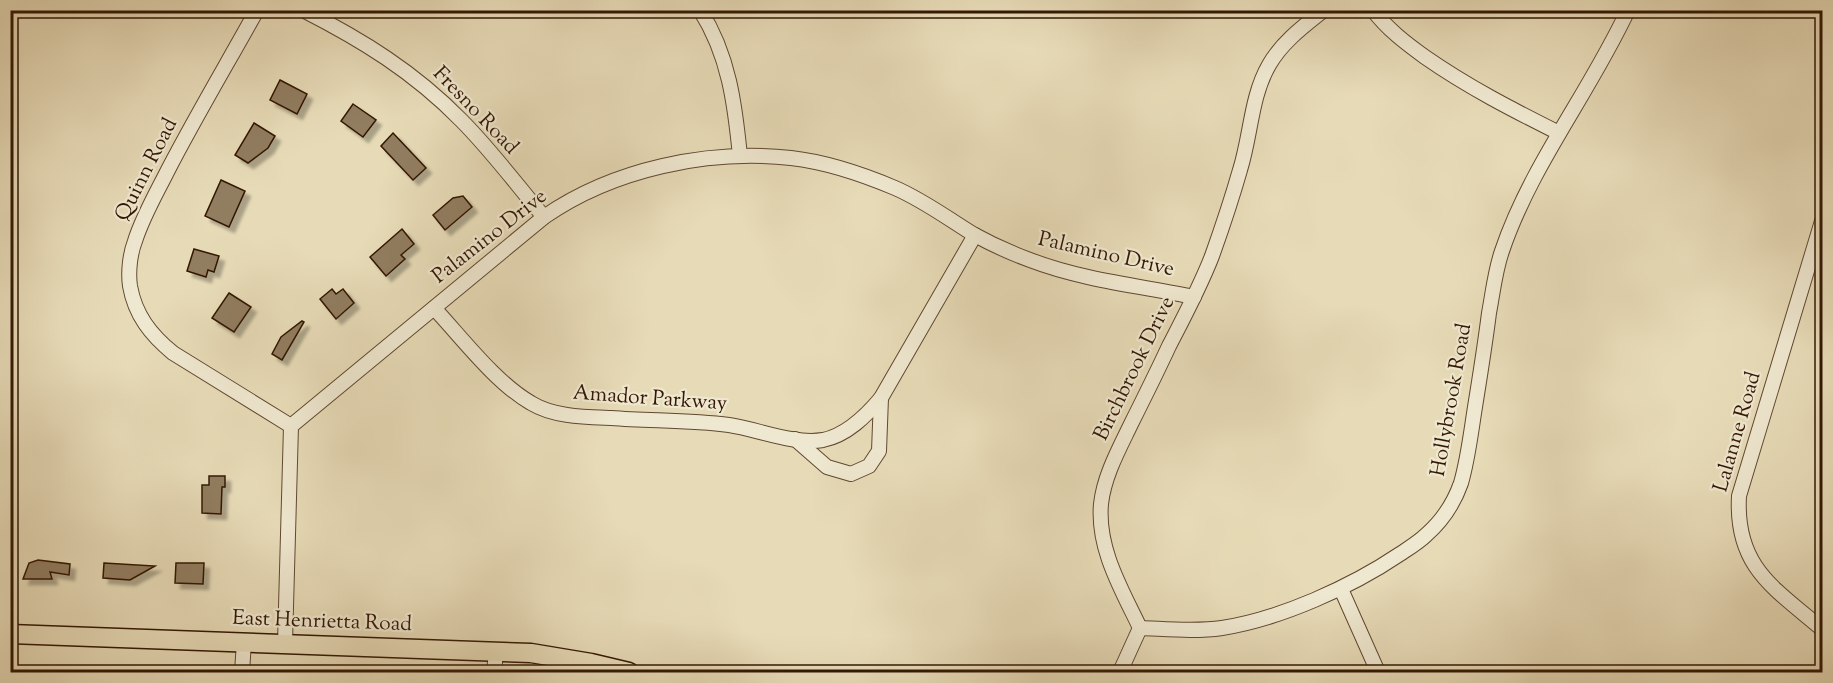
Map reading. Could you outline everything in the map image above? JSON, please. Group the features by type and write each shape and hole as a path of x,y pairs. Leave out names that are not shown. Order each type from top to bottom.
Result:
{"main road":[{"name":"East Henrietta Road","path":"10,634 531,653 599,669 629,672"}],"street":[{"name":"Quinn Road","path":"257,10 143,219 134,243 130,266 130,285 143,323 156,339 173,353 291,426"},
{"name":"Fresno Road","path":"303,10 355,37 391,60 427,89 462,120 544,217"},
{"path":"700,10 712,30 726,67 733,94 740,156"},
{"name":"Birchbrook Drive","path":"1140,628 1103,541 1101,520 1104,487 1117,453 1212,256 1241,167 1252,115 1263,79 1270,64 1289,40 1324,10"},
{"path":"1373,10 1409,45 1449,73 1478,92 1559,134"},
{"name":"Hollybrook Road","path":"1140,628 1218,629 1263,618 1341,589 1425,537 1442,519 1461,483 1470,440 1498,261 1515,216 1559,134 1601,64 1628,10"},
{"name":"Palamino Drive","path":"291,426 557,208 610,182 680,163 740,156 792,158 829,166 861,176 917,199 975,235 1051,267 1194,297"},
{"name":"Lalanne Road","path":"1822,220 1739,496 1738,517 1747,554 1758,569 1773,587 1822,629"},
{"name":"Amador Parkway","path":"434,308 496,375 532,405 582,417 729,425 795,439 822,440 847,430 869,412 881,398 975,235"},
{"name":"Amador Parkway","path":"795,439 827,466 851,474 869,465 879,451 881,398"},
{"path":"285,643 291,426"},
{"path":"1341,589 1378,672"},
{"path":"1120,672 1140,628"},
{"path":"242,672 244,642"},
{"path":"494,672 496,652"}],"building":[{"path":"280,80 307,94 297,114 270,100"},
{"path":"353,104 376,120 363,137 341,121"},
{"path":"254,123 275,136 268,148 248,163 235,155"},
{"path":"393,133 426,168 413,180 381,146"},
{"path":"221,180 245,191 229,227 205,216"},
{"path":"463,196 472,207 445,230 433,215 453,198"},
{"path":"402,229 414,244 401,255 405,259 386,276 370,257"},
{"path":"194,249 219,256 214,272 208,270 206,277 187,271"},
{"path":"332,289 336,294 343,289 354,303 336,319 320,299"},
{"path":"229,293 251,307 234,332 212,318"},
{"path":"302,321 304,322 282,360 272,354 281,337"},
{"path":"209,476 225,476 225,487 222,487 221,514 202,513 202,485 209,485"},
{"path":"38,560 70,564 69,575 50,572 52,579 23,579 29,563"},
{"path":"104,563 155,566 130,580 103,578"},
{"path":"176,563 204,563 203,584 175,583"}]}
